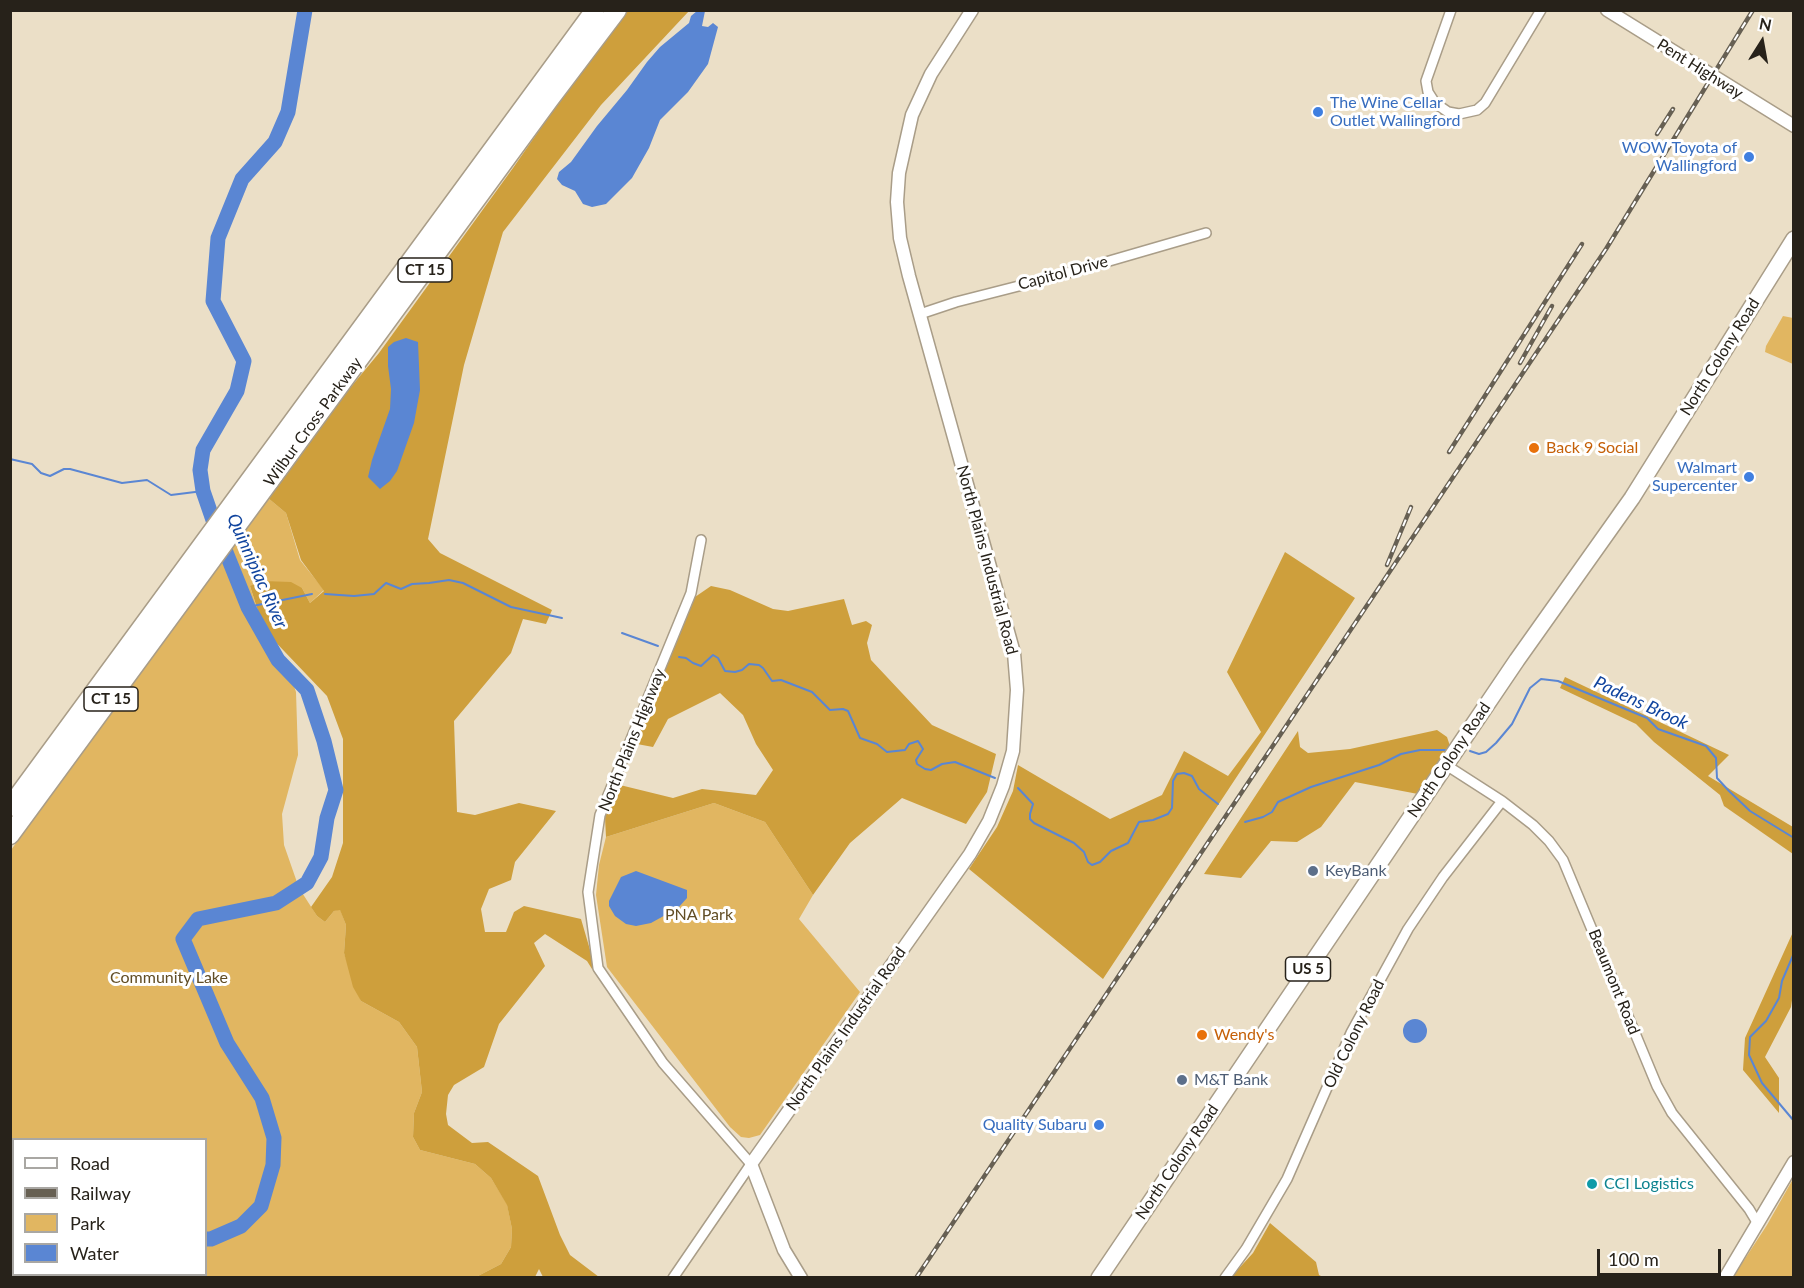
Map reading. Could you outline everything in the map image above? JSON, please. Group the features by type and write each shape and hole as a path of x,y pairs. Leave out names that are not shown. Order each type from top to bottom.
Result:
{"highway":[{"name":"Wilbur Cross Parkway","path":"10,807 596,10"},
{"name":"Wilbur Cross Parkway","path":"10,835 617,10"}],"main road":[{"name":"North Colony Road","path":"1099,1278 1522,652 1632,498 1794,239"}],"street":[{"name":"North Plains Industrial Road","path":"751,1164 970,854 989,821 1004,786 1013,751 1017,690 1014,653 900,238 897,202 899,173 908,129 923,90 972,10"},
{"path":"1451,10 1426,81 1428,92 1435,103 1448,112 1459,114 1477,110 1485,103 1541,10"},
{"name":"Pent Highway","path":"1607,10 1794,126"},
{"name":"Capitol Drive","path":"920,314 1206,232"},
{"name":"North Plains Highway","path":"701,540 691,593 600,815 588,892 598,968 663,1063 751,1164 784,1250 801,1278"},
{"name":"Beaumont Road","path":"1446,765 1502,801 1533,825 1563,860 1657,1086 1675,1117 1749,1209 1758,1224"},
{"name":"Old Colony Road","path":"1225,1278 1246,1249 1287,1179 1351,1033 1408,929 1443,877 1502,801"},
{"path":"1725,1278 1794,1162"},
{"path":"673,1278 751,1164"}],"green space":[{"path":"1783,316 1793,318 1793,364 1765,352"},
{"name":"Community Lake","path":"268,498 286,513 300,560 324,590 310,603 302,588 250,586 266,639 286,663 296,692 298,755 282,814 284,845 299,888 317,916 325,922 334,911 340,909 346,925 344,953 361,1001 399,1022 417,1047 422,1092 414,1113 413,1137 420,1150 475,1164 491,1178 507,1204 512,1229 511,1247 501,1264 476,1277 11,1278 11,850"},
{"name":"PNA Park","path":"714,803 765,822 813,895 799,919 860,992 760,1135 749,1138 741,1137 730,1127 607,967 596,895 599,865 606,837"},
{"path":"1793,1179 1793,1277 1733,1277 1767,1225"}],"shaded area":[{"path":"628,11 689,11 601,105 503,232 464,365 428,539 440,553 552,610 546,624 523,619 511,653 454,721 457,812 475,815 519,803 556,811 515,862 511,880 489,889 481,909 485,932 506,932 514,912 524,906 581,919 593,960 592,969 587,961 545,934 534,943 545,966 499,1024 484,1067 454,1085 448,1095 446,1114 448,1125 472,1143 488,1142 538,1176 570,1255 599,1277 543,1277 539,1269 535,1277 476,1277 501,1264 511,1247 512,1229 507,1205 491,1178 475,1164 420,1150 413,1137 414,1113 422,1092 417,1047 399,1022 361,1001 353,987 344,953 346,925 340,910 334,911 325,922 311,907 332,877 343,843 343,739 327,696 264,630 250,586 263,581 291,582 302,588 310,603 324,591 301,560 286,513 268,498 336,405 379,353 581,70"},
{"path":"1285,552 1355,598 1103,979 969,869 997,827 1013,791 1018,765 1110,819 1162,795 1184,751 1228,776 1261,732 1227,672"},
{"path":"711,586 730,590 773,609 788,611 844,599 852,625 866,621 872,625 867,643 871,660 932,725 996,754 987,792 966,824 902,798 850,843 813,895 765,822 714,803 606,837 605,817 620,785 673,798 702,789 756,795 773,770 756,744 743,715 720,693 668,719 653,747 637,744 639,732 695,597"},
{"path":"1565,677 1729,755 1708,776 1793,827 1793,854 1724,806 1720,795 1654,742 1636,724 1560,688"},
{"path":"1437,730 1447,737 1450,746 1418,794 1355,782 1321,827 1297,842 1271,841 1241,878 1204,874 1298,731 1300,747 1308,753 1350,749"},
{"path":"1793,932 1794,987 1791,1007 1765,1057 1779,1078 1779,1113 1743,1070 1745,1038"},
{"path":"1270,1223 1316,1262 1319,1275 1323,1277 1231,1277 1253,1253"}],"water":[{"path":"697,11 705,11 702,26 708,27 713,23 718,27 708,64 688,92 660,120 649,148 632,178 606,204 592,207 583,204 575,191 562,185 557,179 559,172 571,162 647,62 660,47 689,23 691,16"},
{"path":"406,338 418,342 420,390 414,423 397,471 380,489 368,477 390,409 388,347"},
{"path":"636,871 687,890 687,898 678,908 651,923 636,926 626,924 615,916 609,906 609,901 621,877"},
{"path":"1415,1019 1423,1023 1427,1031 1423,1039 1415,1043 1407,1039 1403,1031 1407,1023"}],"waterway":[{"name":"Quinnipiac River","path":"207,1239 241,1226 261,1206 273,1165 274,1138 262,1098 227,1043 183,939 198,919 276,903 307,883 321,857 327,818 336,790 324,741 307,690 278,660 248,607 213,520 203,491 200,470 203,450 237,391 244,361 213,301 218,238 242,179 275,142 288,112 305,10"},
{"path":"10,459 32,464 41,473 50,476 64,469 70,469 122,483 147,480 171,495 203,491"},
{"name":"Padens Brook","path":"325,594 354,596 374,594 386,583 401,589 412,584 449,580 463,583 511,607 562,618"},
{"name":"Padens Brook","path":"248,607 312,594"},
{"name":"Padens Brook","path":"622,633 658,646"},
{"name":"Padens Brook","path":"679,657 701,666 713,655 718,658 725,671 735,672 749,664 759,665 772,681 781,680 812,692 830,710 848,711 860,738 877,744 887,752 905,750 909,744 918,741 923,749 916,760 917,764 925,769 931,770 942,764 955,762 995,778"},
{"name":"Padens Brook","path":"1470,751 1479,754 1486,752 1496,743 1512,724 1530,688 1541,679 1558,681 1647,718 1658,729 1706,746 1716,758 1717,778 1729,791 1750,811 1794,838"},
{"name":"Padens Brook","path":"1245,822 1263,817 1272,812 1278,802 1311,787 1379,765 1401,754 1420,750 1445,750"},
{"name":"Padens Brook","path":"1018,788 1033,804 1030,819 1074,843 1084,852 1088,862 1092,865 1100,862 1111,851 1128,843 1139,822 1168,814 1172,808 1173,781 1177,774 1184,773 1192,776 1199,789 1218,804"},
{"name":"Padens Brook","path":"1794,953 1782,981 1779,998 1766,1021 1750,1037 1749,1055 1762,1083 1794,1121"}],"railway":[{"path":"916,1278 1606,249 1753,10"},
{"path":"1657,134 1673,109"},
{"path":"1449,452 1582,244"},
{"path":"1520,363 1552,306"},
{"path":"1387,565 1411,507"}],"place":[{"name":"The Wine Cellar Outlet Wallingford","path":"1318,112"},
{"name":"WOW Toyota of Wallingford","path":"1749,157"},
{"name":"Back 9 Social","path":"1534,448"},
{"name":"Walmart Supercenter","path":"1749,477"},
{"name":"KeyBank","path":"1313,871"},
{"name":"Wendy's","path":"1202,1035"},
{"name":"M&T Bank","path":"1182,1080"},
{"name":"Quality Subaru","path":"1099,1125"},
{"name":"CCI Logistics","path":"1592,1184"}]}
